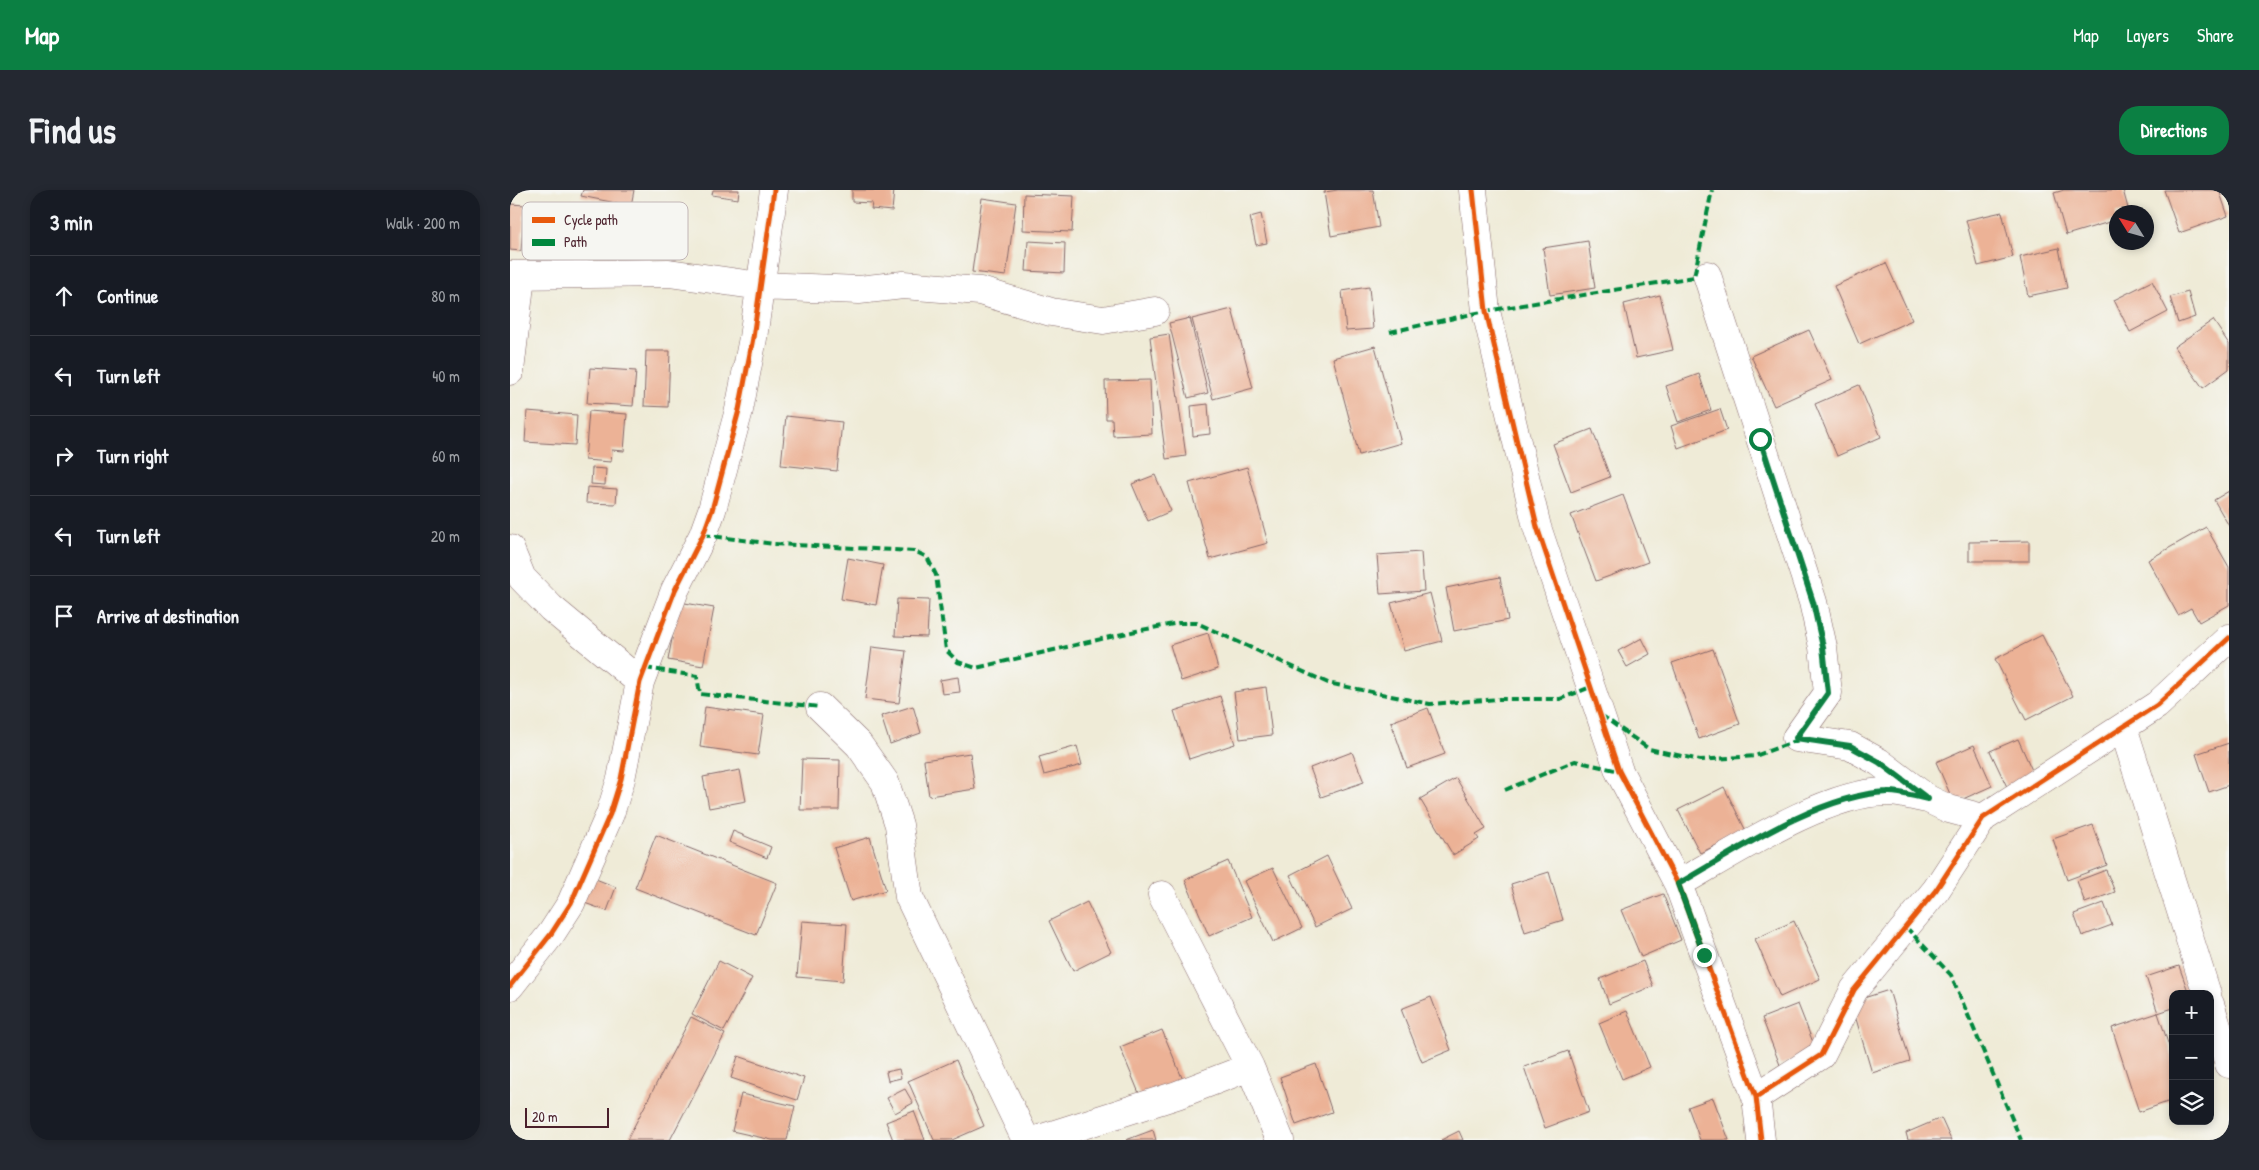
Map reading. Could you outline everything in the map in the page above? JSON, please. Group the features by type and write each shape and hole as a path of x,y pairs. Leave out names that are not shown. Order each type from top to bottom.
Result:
{"street":[{"path":"510,986 551,934 571,904 610,814 621,779 640,682 675,590 712,510 739,410 753,338 774,190"},
{"path":"1473,190 1486,311 1537,527 1619,771 1678,884 1756,1097 1761,1140"},
{"path":"510,371 515,275 669,273 760,286 859,290 903,285 980,291 1051,312 1103,320 1155,311"},
{"path":"1706,276 1813,602 1823,647 1828,693 1796,738 1850,746 1879,762 1928,799 1948,809 1983,818"},
{"path":"510,549 522,578 551,608 640,682"},
{"path":"1756,1097 1821,1054 1854,990 1936,890 1983,818 2157,705 2229,638"},
{"path":"820,707 859,745 885,782 899,825 909,897 1026,1140"},
{"path":"2123,727 2206,990"},
{"path":"1678,884 1811,812 1852,797 1888,792 1928,799"},
{"path":"1162,895 1250,1067 1280,1140"},
{"path":"2214,1017 2229,1064"},
{"path":"1036,1140 1177,1095 1250,1067"}],"building":[{"path":"583,190 634,190 632,202 611,202 581,196"},
{"path":"713,190 739,190 738,199 712,195"},
{"path":"852,190 894,190 892,211 871,209 872,203 852,202"},
{"path":"1373,190 1379,227 1331,236 1324,192"},
{"path":"2064,190 2123,190 2127,205 2109,205 2109,222 2066,235 2054,193"},
{"path":"2164,190 2219,190 2228,216 2179,233"},
{"path":"1024,194 1074,196 1072,232 1023,230"},
{"path":"982,198 1016,203 1006,276 972,272"},
{"path":"510,204 522,205 521,251 510,250"},
{"path":"2002,212 2013,257 1978,266 1966,220"},
{"path":"1261,214 1267,243 1256,245 1250,217"},
{"path":"1028,241 1065,243 1064,273 1026,271"},
{"path":"1588,241 1595,288 1550,295 1543,248"},
{"path":"2059,248 2067,288 2028,296 2020,257"},
{"path":"1886,263 1912,320 1859,344 1834,286"},
{"path":"2152,281 2168,312 2130,332 2114,300"},
{"path":"1369,287 1373,329 1346,331 1342,291"},
{"path":"2188,292 2195,317 2178,323 2170,297"},
{"path":"1660,295 1673,350 1636,358 1624,304"},
{"path":"1232,309 1253,388 1213,399 1192,319"},
{"path":"1190,318 1208,393 1188,398 1169,323"},
{"path":"2213,320 2229,344 2229,369 2203,388 2174,347"},
{"path":"1809,330 1832,380 1774,406 1751,356"},
{"path":"1169,334 1186,456 1166,459 1150,337"},
{"path":"1375,346 1401,443 1359,455 1333,358"},
{"path":"646,351 670,351 668,407 644,406"},
{"path":"590,368 636,371 633,406 587,403"},
{"path":"1699,374 1711,410 1678,422 1666,386"},
{"path":"1150,380 1152,434 1113,436 1112,419 1106,419 1105,381"},
{"path":"1859,385 1881,437 1837,456 1815,404"},
{"path":"1208,404 1210,434 1193,436 1191,406"},
{"path":"1720,409 1727,430 1678,448 1671,426"},
{"path":"527,411 577,415 575,445 525,442"},
{"path":"589,411 627,414 624,451 612,450 611,462 585,460"},
{"path":"786,416 842,422 837,471 781,465"},
{"path":"1592,429 1610,477 1571,492 1553,444"},
{"path":"1247,467 1268,543 1210,559 1189,483"},
{"path":"592,468 606,469 605,485 591,484"},
{"path":"1155,475 1171,511 1148,521 1132,484"},
{"path":"587,487 617,489 616,504 586,503"},
{"path":"2229,491 2229,526 2214,500"},
{"path":"1623,495 1648,562 1596,581 1571,515"},
{"path":"2206,527 2229,567 2229,605 2199,622 2191,608 2178,615 2148,560"},
{"path":"2029,541 2029,561 1969,561 1969,542"},
{"path":"1421,552 1424,591 1380,594 1377,555"},
{"path":"848,558 883,565 876,605 841,599"},
{"path":"1500,577 1508,620 1454,631 1446,588"},
{"path":"1430,593 1442,641 1404,651 1391,603"},
{"path":"897,599 929,600 927,637 895,636"},
{"path":"679,602 714,608 703,666 668,660"},
{"path":"1208,633 1218,669 1181,681 1170,645"},
{"path":"2042,635 2073,696 2026,720 1995,659"},
{"path":"1642,638 1650,654 1627,667 1618,651"},
{"path":"872,647 906,651 899,703 865,699"},
{"path":"1713,649 1740,724 1699,739 1672,663"},
{"path":"958,677 960,692 942,694 940,680"},
{"path":"1266,687 1272,735 1240,739 1234,692"},
{"path":"1220,696 1235,744 1189,759 1174,711"},
{"path":"913,706 921,733 890,744 881,716"},
{"path":"705,707 764,715 758,755 700,747"},
{"path":"1428,708 1445,754 1407,768 1391,722"},
{"path":"2018,739 2035,777 2008,789 1990,751"},
{"path":"2229,743 2229,785 2209,792 2196,754"},
{"path":"1974,745 1992,786 1954,803 1936,762"},
{"path":"1077,746 1082,765 1044,775 1039,757"},
{"path":"1352,752 1364,782 1321,797 1310,768"},
{"path":"970,753 975,789 929,796 924,760"},
{"path":"802,759 840,760 839,810 800,810"},
{"path":"740,770 746,801 709,808 703,777"},
{"path":"1456,778 1486,829 1476,835 1479,839 1453,855 1420,799"},
{"path":"1724,787 1746,831 1700,853 1678,810"},
{"path":"2093,825 2107,865 2067,880 2053,839"},
{"path":"733,831 771,847 767,858 729,842"},
{"path":"656,835 777,883 756,935 635,888"},
{"path":"870,837 886,890 851,901 834,848"},
{"path":"1327,856 1352,909 1315,927 1290,875"},
{"path":"1228,861 1252,917 1209,936 1185,880"},
{"path":"1273,868 1302,928 1273,942 1244,881"},
{"path":"2106,870 2115,892 2085,903 2077,881"},
{"path":"1549,872 1563,920 1525,932 1511,884"},
{"path":"588,876 616,887 607,911 579,901"},
{"path":"1663,894 1681,940 1641,957 1621,910"},
{"path":"1087,902 1111,952 1073,971 1049,921"},
{"path":"2104,903 2112,925 2082,936 2074,914"},
{"path":"802,921 847,924 843,981 797,977"},
{"path":"1794,921 1820,979 1780,997 1755,939"},
{"path":"719,961 752,978 724,1031 692,1014"},
{"path":"1643,961 1653,986 1609,1004 1600,979"},
{"path":"2179,966 2188,990 2169,990 2169,1009 2158,1013 2146,977"},
{"path":"1889,990 1910,1061 1872,1073 1851,1002"},
{"path":"1431,997 1451,1050 1422,1062 1401,1009"},
{"path":"1798,1004 1816,1050 1780,1065 1762,1018"},
{"path":"1627,1011 1650,1067 1622,1079 1599,1023"},
{"path":"2158,1013 2169,1046 2169,1101 2139,1112 2112,1028"},
{"path":"691,1017 725,1034 670,1140 627,1140"},
{"path":"1162,1030 1183,1080 1141,1098 1120,1047"},
{"path":"1568,1051 1589,1112 1545,1128 1524,1067"},
{"path":"738,1056 804,1078 797,1100 731,1078"},
{"path":"956,1060 984,1126 952,1140 934,1140 908,1081"},
{"path":"1316,1064 1332,1112 1296,1125 1280,1077"},
{"path":"899,1069 901,1078 888,1081 886,1072"},
{"path":"905,1089 913,1103 895,1113 887,1098"},
{"path":"741,1094 795,1106 787,1140 772,1140 732,1131"},
{"path":"1713,1098 1729,1140 1700,1140 1688,1107"},
{"path":"914,1111 925,1140 893,1140 886,1122"},
{"path":"1941,1118 1951,1140 1908,1140 1906,1133"},
{"path":"1153,1130 1156,1140 1126,1140"},
{"path":"1459,1131 1463,1140 1441,1140"}],"marked path":[{"path":"1390,332 1486,311 1694,277 1712,190"},
{"path":"703,535 774,544 914,551 927,557 936,575 946,650 958,662 976,668 1136,631 1179,623 1197,623 1328,683 1430,704 1499,699 1560,699 1591,687"},
{"path":"645,668 697,676 700,694 820,707"},
{"path":"1601,715 1649,749 1700,760 1755,756 1801,739"},
{"path":"1505,790 1575,761 1619,771"},
{"path":"1906,927 1951,975 2021,1140"}],"cycle path":[{"path":"510,986 551,934 571,903 610,814 621,779 640,682 675,590 703,535 712,510 739,410 753,338 774,190"},
{"path":"1473,190 1486,311 1537,527 1619,771 1678,884 1756,1097"},
{"path":"1761,1140 1756,1097 1821,1055 1854,990 1936,890 1983,818 2157,705 2229,638"}],"route":[{"path":"1704,955 1678,884 1742,847 1811,812 1852,797 1888,792 1928,799 1879,762 1850,746 1796,738 1828,693 1823,647 1813,602 1760,439"}]}
